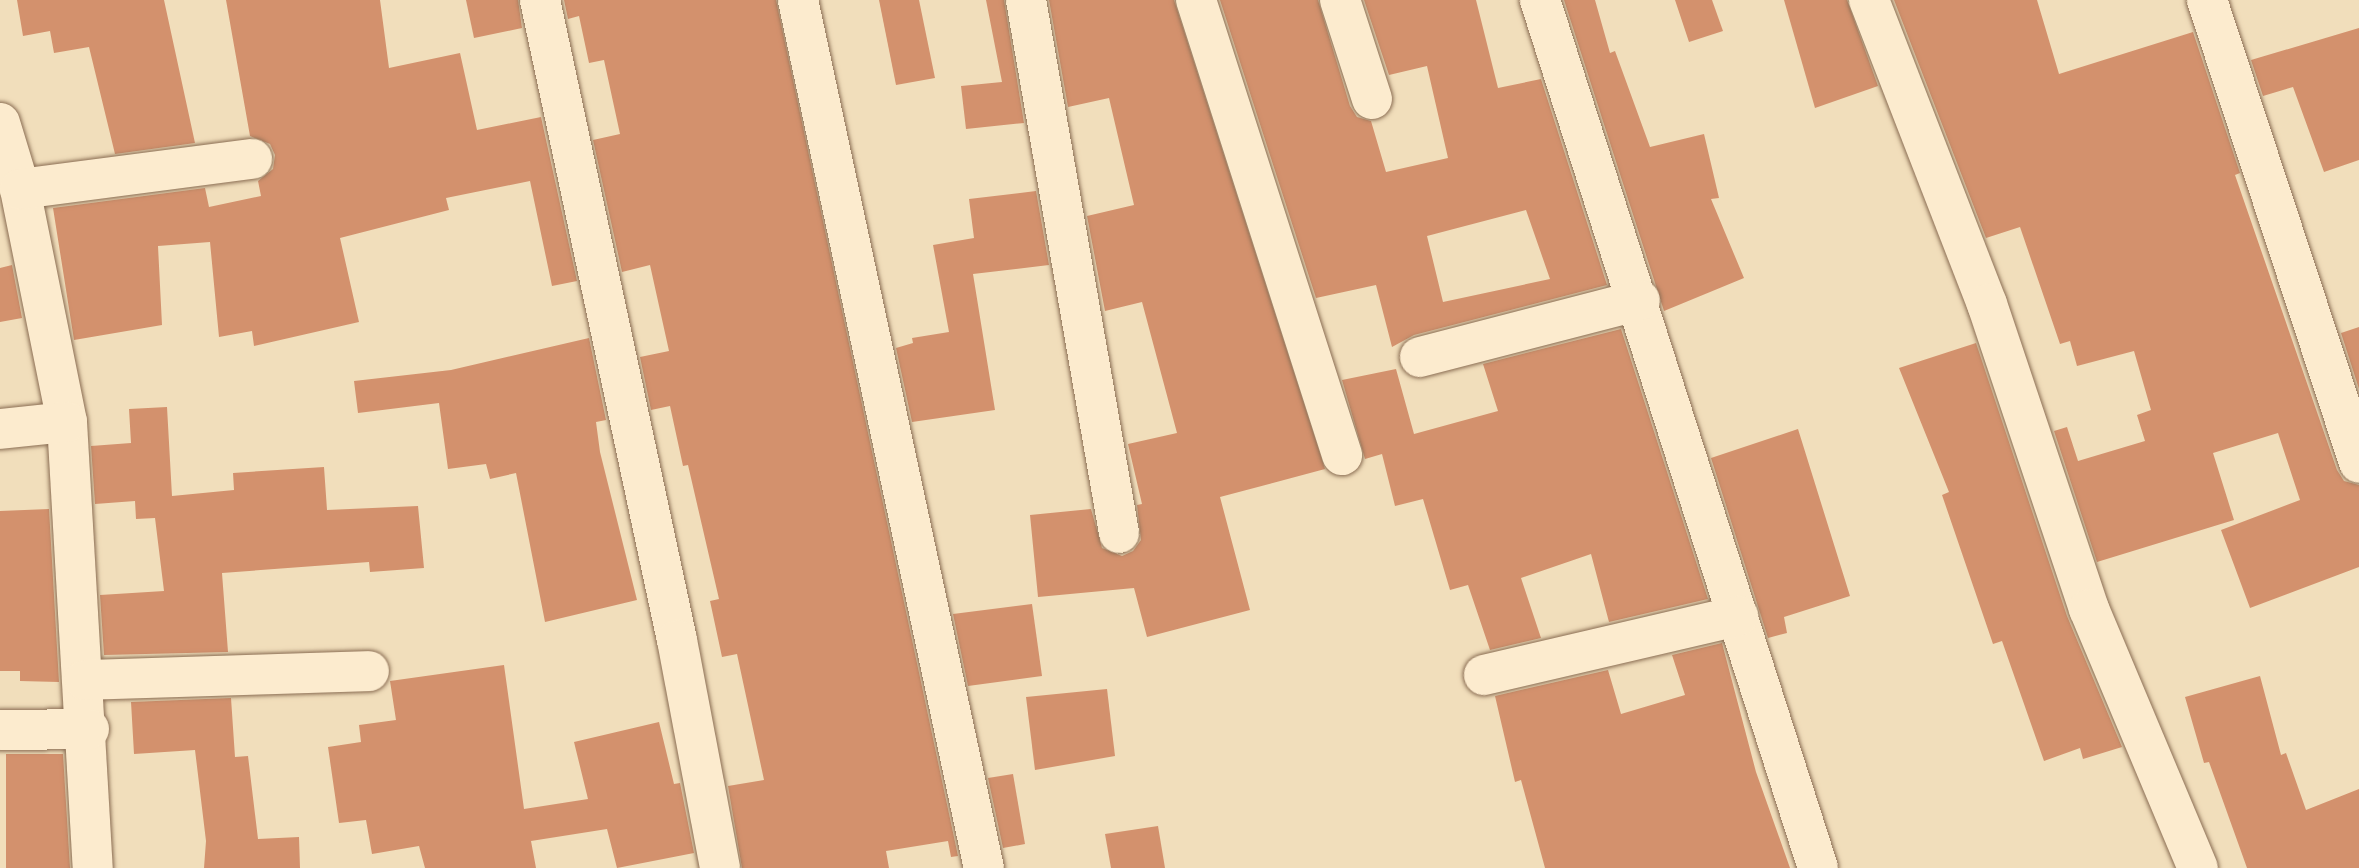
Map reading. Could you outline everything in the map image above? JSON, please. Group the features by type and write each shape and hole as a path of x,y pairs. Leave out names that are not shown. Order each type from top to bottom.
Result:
{"street":[{"path":"540,0 677,640 720,868"},
{"path":"798,0 984,868"},
{"path":"1026,0 1119,533"},
{"path":"1196,0 1342,455"},
{"path":"1340,0 1372,99"},
{"path":"1540,0 1640,300 1818,868"},
{"path":"1869,0 1987,304 2089,609 2198,868"},
{"path":"2207,0 2359,463"},
{"path":"0,123 20,189 67,422 89,729 93,868"},
{"path":"20,189 252,159"},
{"path":"1420,357 1640,300"},
{"path":"0,429 67,422"},
{"path":"1484,675 1738,616"},
{"path":"85,680 369,671"},
{"path":"0,730 89,729"}],"building":[{"path":"17,0 164,0 195,143 115,154 89,47 54,53 50,31 23,36"},
{"path":"226,0 380,0 389,68 460,53 477,130 541,117 577,281 552,286 530,181 446,198 449,210 340,238 359,322 254,346 252,331 219,337 210,242 158,246 162,325 74,340 53,208 205,188 209,207 261,196 258,181 273,169 275,155 270,144 250,136"},
{"path":"466,0 518,0 522,28 474,38"},
{"path":"564,0 776,0 958,856 951,857 948,841 886,851 889,868 742,868 728,786 764,780 737,654 722,657 710,601 719,599 688,465 683,466 670,406 651,410 640,357 669,351 650,265 622,272 593,140 620,134 604,60 589,63 579,16 568,19"},
{"path":"879,0 919,0 935,78 896,85"},
{"path":"986,0 1004,0 1024,123 966,129 961,86 1002,82"},
{"path":"1049,0 1174,0 1325,469 1220,497 1250,610 1147,637 1134,588 1038,597 1030,515 1091,509 1102,548 1122,556 1133,551 1141,540 1137,505 1142,504 1128,444 1177,433 1142,302 1105,311 1087,216 1134,205 1109,98 1068,107"},
{"path":"1220,0 1318,0 1350,106 1357,117 1371,121 1386,172 1448,158 1427,66 1389,75 1364,0 1476,0 1498,88 1541,79 1607,285 1414,335 1392,347 1376,285 1316,298","holes":["1526,210 1550,279 1443,302 1427,236"]},
{"path":"1564,0 1595,0 1610,53 1615,51 1650,147 1704,134 1719,198 1711,199 1744,278 1664,311"},
{"path":"1675,0 1712,0 1723,31 1689,42"},
{"path":"1784,0 1847,0 1878,86 1815,108"},
{"path":"1894,0 2037,0 2059,74 2193,32 2240,173 2235,175 2337,470 2344,481 2359,485 2359,567 2250,608 2221,530 2300,500 2278,433 2213,453 2234,520 2097,562 2054,431 2067,427 2078,461 2145,441 2137,415 2151,410 2134,351 2077,366 2070,341 2060,344 2020,227 1986,238"},
{"path":"2359,28 2359,160 2324,172 2293,87 2263,96 2251,60"},
{"path":"1036,191 1049,265 973,274 995,410 912,422 896,348 913,343 912,338 949,332 933,245 974,238 969,199"},
{"path":"12,265 22,318 0,322 0,268"},
{"path":"2359,327 2359,389 2341,333"},
{"path":"1621,329 1708,599 1609,622 1591,554 1521,578 1541,638 1490,650 1468,585 1450,590 1423,499 1395,506 1382,454 1365,459 1342,380 1396,369 1414,434 1498,411 1483,364"},
{"path":"589,338 606,420 596,422 600,452 637,600 545,622 516,473 490,479 486,464 448,469 439,403 358,413 354,381 451,370"},
{"path":"1976,343 2067,616 2122,747 2083,759 2080,748 2044,761 2002,641 1993,644 1942,495 1949,492 1899,368"},
{"path":"167,407 172,496 234,490 233,473 324,467 327,510 418,506 424,568 370,572 369,562 222,573 228,652 104,655 100,595 164,591 155,518 136,519 135,501 95,504 91,446 131,443 129,409"},
{"path":"1798,429 1850,596 1784,617 1787,633 1768,638 1711,458"},
{"path":"49,509 59,682 20,681 20,671 0,671 0,511"},
{"path":"1032,604 1042,676 968,686 953,614"},
{"path":"1722,643 1756,772 1790,868 1545,868 1521,780 1515,782 1495,696 1608,670 1621,714 1685,695 1672,655"},
{"path":"504,665 524,809 588,799 574,742 659,722 674,784 680,783 694,853 617,868 607,829 531,841 536,868 425,868 419,846 372,854 366,820 339,823 328,747 361,742 359,725 396,720 390,681"},
{"path":"2260,676 2281,755 2286,753 2306,810 2359,789 2359,868 2247,868 2209,762 2204,763 2185,697"},
{"path":"1107,689 1115,756 1035,770 1026,697"},
{"path":"231,698 235,757 248,756 258,839 299,837 300,868 204,868 206,841 195,750 134,754 131,702"},
{"path":"6,754 63,754 70,868 6,868"},
{"path":"1013,774 1025,844 1003,848 988,778"},
{"path":"1158,826 1165,868 1111,868 1105,834"}]}
